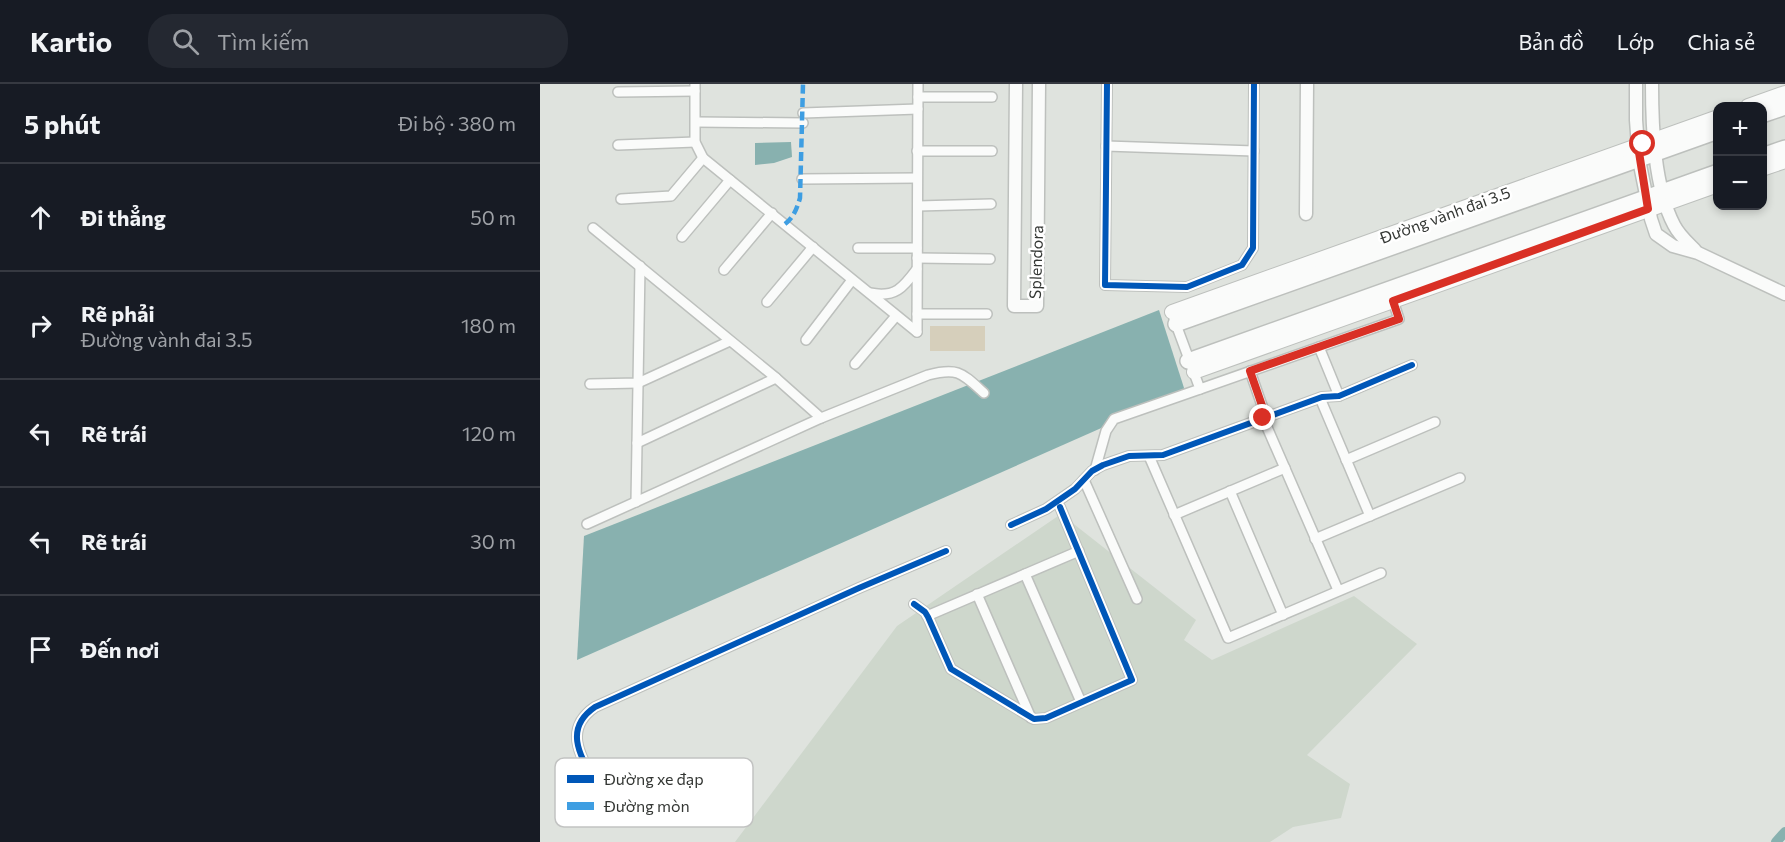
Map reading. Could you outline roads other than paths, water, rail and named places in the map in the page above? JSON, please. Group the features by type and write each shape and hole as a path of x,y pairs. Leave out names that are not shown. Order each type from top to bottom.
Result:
{"main road":[{"path":"1759,102 1785,93"},
{"path":"1767,113 1785,107"},
{"name":"Đường vành đai 3.5","path":"1174,318 1639,153 1713,119"},
{"name":"Đường vành đai 3.5","path":"1655,147 1713,132"},
{"path":"1767,154 1785,148"},
{"path":"1767,167 1785,161"},
{"path":"1191,366 1664,197 1713,174"},
{"path":"1664,197 1713,186"},
{"path":"1191,366 1393,301 1647,203"}],"street":[{"path":"862,287 917,332 918,84"},
{"name":"Splendora","path":"1016,84 1014,306 1038,306 1039,84"},
{"path":"1107,84 1105,285 1187,287 1242,265 1253,248 1254,84"},
{"path":"1306,214 1307,84"},
{"path":"1636,84 1639,153 1647,203 1656,234 1673,246 1698,253 1785,294"},
{"path":"1652,84 1655,147 1664,197 1675,227 1683,239 1698,253"},
{"path":"618,92 696,87 695,142 703,158 871,293 882,295 893,293 902,288 917,269"},
{"path":"918,97 992,97"},
{"path":"696,122 803,118 918,109"},
{"path":"618,145 695,142"},
{"path":"1106,146 1254,151"},
{"path":"917,151 992,151"},
{"path":"621,199 671,196 703,158"},
{"path":"802,179 917,178"},
{"path":"682,237 730,180"},
{"path":"918,206 991,204"},
{"path":"724,270 772,213"},
{"path":"593,228 776,378 821,418"},
{"path":"767,302 813,247"},
{"path":"858,248 990,259"},
{"path":"636,502 640,266"},
{"path":"806,340 852,280"},
{"path":"1095,470 1106,431 1114,419 1399,319 1393,301"},
{"path":"917,314 987,314"},
{"path":"855,364 896,316"},
{"path":"1174,318 1200,389"},
{"path":"590,384 638,383 730,341"},
{"path":"1319,347 1339,396"},
{"path":"1011,525 1046,509 1075,489 1095,470 1129,456 1163,455 1320,398 1339,396 1412,365"},
{"path":"587,524 821,418 928,375 953,371 967,377 984,393"},
{"path":"1250,371 1264,418 1338,590"},
{"path":"637,443 776,378"},
{"path":"1320,398 1370,516"},
{"path":"1346,460 1435,422"},
{"path":"1149,456 1228,638 1381,573"},
{"path":"1174,515 1285,468"},
{"path":"1315,539 1460,478"},
{"path":"1084,480 1137,599"},
{"path":"1230,491 1283,615"},
{"path":"914,604 927,616 951,669 1036,720 1046,718 1132,680 1060,507"},
{"path":"584,758 579,749 578,728 585,714 595,707 946,551"},
{"path":"927,616 1078,551"},
{"path":"1025,574 1081,702"},
{"path":"976,594 1031,718"}],"water":[{"path":"791,142 792,157 774,163 755,165 755,143"},
{"path":"1159,310 1185,391 577,660 584,536"}],"waterway":[{"path":"1776,842 1785,832"}]}
